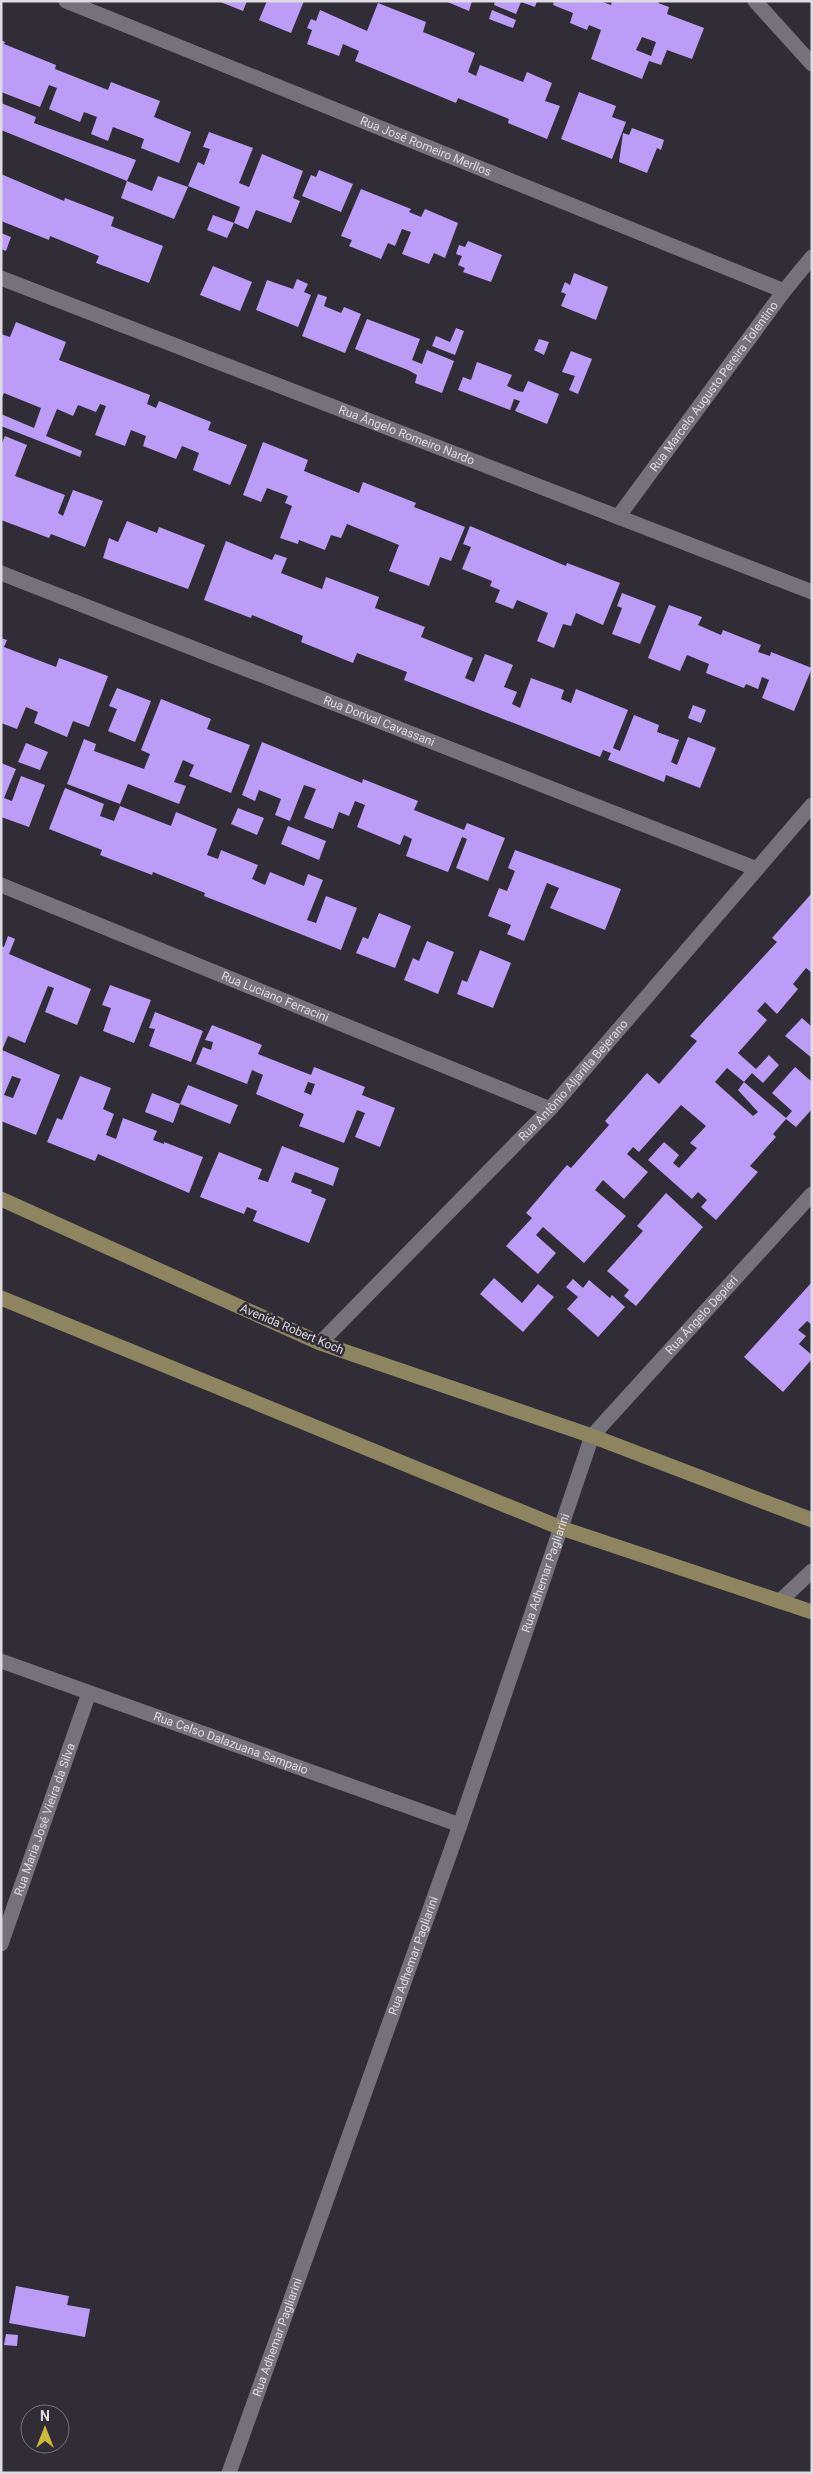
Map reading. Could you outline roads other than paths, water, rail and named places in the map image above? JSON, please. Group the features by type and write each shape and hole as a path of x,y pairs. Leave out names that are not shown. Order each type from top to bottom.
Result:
{"main road":[{"name":"Avenida Robert Koch","path":"1,1199 320,1343 592,1436 812,1520"},
{"path":"1,1298 561,1528 812,1612"}],"street":[{"name":"Rua José Romeiro Merllos","path":"66,1 784,291"},
{"path":"755,1 812,64"},
{"name":"Rua Marcelo Augusto Pereira Tolentino","path":"618,517 784,291 812,258"},
{"name":"Rua Ângelo Romeiro Nardo","path":"1,278 812,592"},
{"name":"Rua Dorival Cavassani","path":"1,573 757,869"},
{"name":"Rua Antônio Aljarilla Bejerano","path":"320,1343 550,1109 812,805"},
{"name":"Rua Luciano Ferracini","path":"1,885 550,1109"},
{"name":"Rua Ângelo Depieri","path":"592,1436 812,1194"},
{"name":"Rua Adhemar Pagliarini","path":"229,2473 460,1825 592,1436"},
{"path":"780,1601 812,1571"},
{"name":"Rua Celso Dalazuana Sampaio","path":"1,1661 460,1825"},
{"name":"Rua Maria José Vieira da Silva","path":"1,1944 89,1693"}]}
